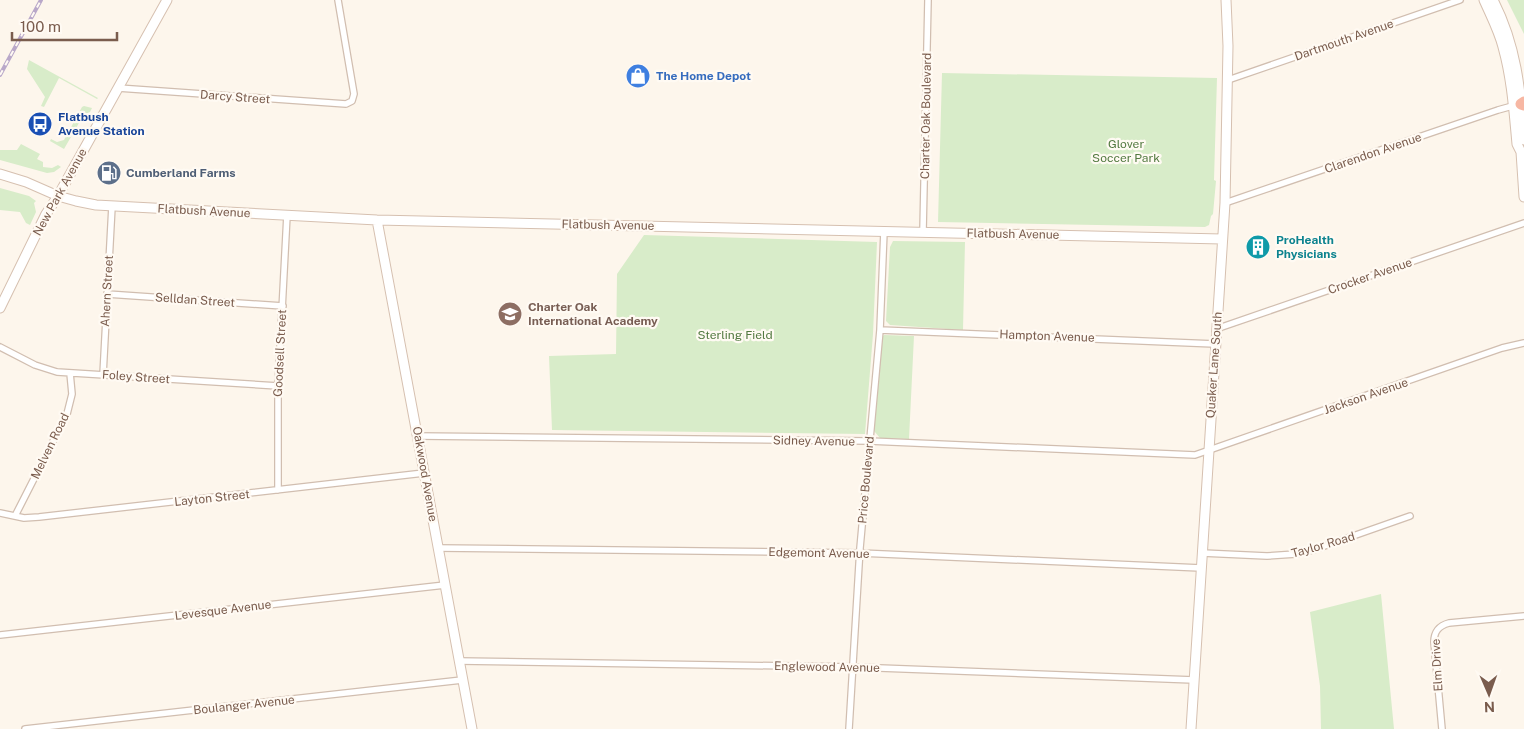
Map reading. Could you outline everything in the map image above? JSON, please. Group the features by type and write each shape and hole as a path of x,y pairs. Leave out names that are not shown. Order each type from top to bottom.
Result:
{"street":[{"name":"New Park Avenue","path":"0,308 46,214 58,196 167,0"},
{"name":"Darcy Street","path":"118,88 346,104 352,101 354,94 338,0"},
{"name":"Charter Oak Boulevard","path":"923,232 928,0"},
{"name":"Quaker Lane South","path":"1191,729 1225,203 1228,80 1226,0"},
{"name":"Dartmouth Avenue","path":"1228,80 1460,0"},
{"path":"1484,0 1504,48 1510,75 1521,104 1517,144 1523,149 1524,197"},
{"path":"1493,0 1503,20 1511,43 1518,77 1524,140"},
{"name":"Clarendon Avenue","path":"1225,203 1498,110 1521,104"},
{"name":"Flatbush Avenue","path":"0,174 26,182 58,196 76,201 112,206 377,220 1222,239"},
{"name":"Ahern Street","path":"102,375 112,206"},
{"name":"Goodsell Street","path":"278,490 278,386 287,215"},
{"name":"Oakwood Avenue","path":"377,220 472,729"},
{"name":"Crocker Avenue","path":"1216,329 1524,223"},
{"name":"Price Boulevard","path":"849,729 860,553 880,330 884,231"},
{"name":"Selldan Street","path":"107,294 283,306"},
{"name":"Hampton Avenue","path":"880,330 1215,344"},
{"name":"Jackson Avenue","path":"1208,450 1502,348 1524,343"},
{"name":"Foley Street","path":"0,347 36,365 57,372 278,386"},
{"name":"Melven Road","path":"15,516 67,414 72,394 70,373"},
{"name":"Sidney Avenue","path":"418,436 869,441 1195,455 1208,450"},
{"name":"Layton Street","path":"0,513 39,517 424,473"},
{"name":"Taylor Road","path":"1202,552 1268,556 1296,554 1316,549 1410,516"},
{"name":"Edgemont Avenue","path":"438,548 860,553 1201,568"},
{"name":"Levesque Avenue","path":"0,636 445,585"},
{"name":"Elm Drive","path":"1442,729 1434,645 1434,634 1437,629 1449,623 1524,616"},
{"name":"Englewood Avenue","path":"459,661 853,667 1194,680"},
{"name":"Boulanger Avenue","path":"25,729 462,680"}],"green space":[{"path":"1507,0 1524,0 1524,34"},
{"path":"29,60 98,98 59,78 44,107 41,106 45,97 27,69"},
{"name":"Glover Soccer Park","path":"942,73 1217,78 1214,180 1216,181 1213,214 1209,225 1205,227 938,222"},
{"path":"84,106 92,108 90,112 83,116 64,149 50,141 51,139 57,142 64,140"},
{"path":"21,144 40,154 37,159 43,162 43,167 52,168 58,165 61,167 54,172 47,173 0,160 0,150 17,150"},
{"path":"0,188 29,196 36,201 34,203 36,212 30,225 26,223 20,212 0,210"},
{"name":"Sterling Field","path":"644,235 877,242 873,334 865,434 552,430 549,356 616,354 617,274"},
{"path":"893,241 965,242 963,330 890,325 886,321 890,247"},
{"path":"884,335 914,336 909,439 880,438 874,431 880,339"},
{"path":"1381,594 1394,729 1321,729 1320,686 1310,612"}],"railway":[{"path":"0,75 41,0"}],"place":[{"name":"The Home Depot","path":"638,76"},
{"name":"Flatbush Avenue Station","path":"40,124"},
{"name":"Cumberland Farms","path":"109,173"},
{"name":"ProHealth Physicians","path":"1258,247"},
{"name":"Charter Oak International Academy","path":"510,314"}]}
